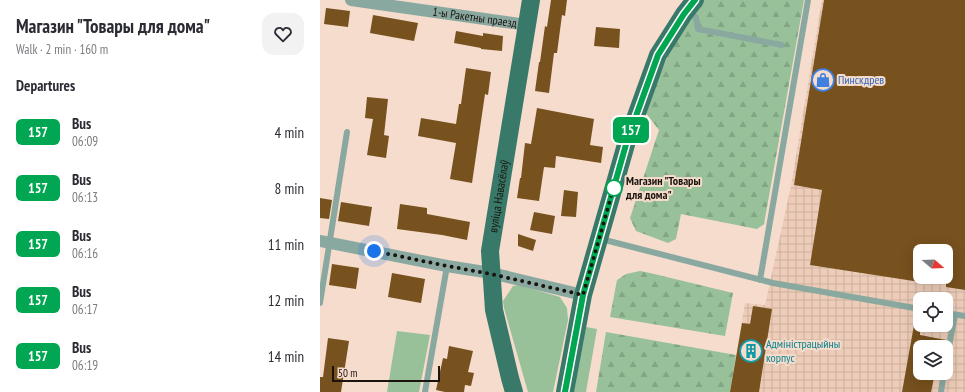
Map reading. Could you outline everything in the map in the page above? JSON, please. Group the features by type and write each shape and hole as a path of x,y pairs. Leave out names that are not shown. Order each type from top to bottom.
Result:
{"main road":[{"name":"вуліца Навасёлаў","path":"514,392 494,310 490,251 531,0"},
{"path":"565,392 583,295 627,141 658,55 684,14 695,0"}],"street":[{"name":"1-ы Ракетны праезд","path":"351,0 527,25"},
{"path":"325,242 491,274 583,295"}],"lane":[{"path":"760,280 808,0"},
{"path":"684,14 696,17 698,29 782,46"},
{"path":"320,303 325,242 347,132"},
{"path":"600,238 617,244 760,280 913,307"},
{"path":"425,392 447,266"},
{"path":"950,340 955,314 965,316"},
{"path":"941,392 943,380"}],"shaded area":[{"path":"822,0 965,0 965,392 730,392 745,303 765,305 791,186"}],"green space":[{"path":"700,0 804,0 764,224 757,229 681,214 676,239 668,243 636,231 630,218 659,130 645,112 671,48"},
{"path":"640,271 733,293 725,336 610,317 617,280 626,274"},
{"path":"519,285 560,297 567,308 568,320 553,392 528,392 503,301 513,286"},
{"path":"586,327 597,329 586,392 574,392"},
{"path":"397,331 430,335 419,392 387,392"},
{"path":"606,332 736,355 730,392 596,392"}],"building":[{"path":"551,0 567,0 565,16 562,15 557,53 554,53 549,93 535,91 545,26 547,27"},
{"path":"824,0 965,0 965,290 946,287 946,284 953,284 953,244 913,244 913,281 810,265 822,190 794,185"},
{"path":"326,8 350,11 348,27 324,24"},
{"path":"373,15 418,23 414,41 370,33"},
{"path":"596,27 620,29 619,48 594,46"},
{"path":"456,31 483,36 483,33 503,36 502,51 481,49 454,43"},
{"path":"466,68 491,72 488,95 485,94 472,183 450,179 456,143 418,136 421,118 456,124 459,104 461,104"},
{"path":"367,97 388,99 384,135 389,136 386,158 367,155 373,119 365,118"},
{"path":"537,108 594,119 590,145 603,147 601,163 556,156 555,168 544,167 539,201 517,198 525,143 531,144"},
{"path":"564,190 578,192 576,217 561,216"},
{"path":"320,198 332,200 329,219 320,218"},
{"path":"341,202 372,207 369,226 338,221"},
{"path":"400,204 427,208 427,214 470,222 467,240 397,229"},
{"path":"534,212 555,216 552,234 530,230"},
{"path":"518,234 536,240 533,251 518,246"},
{"path":"332,264 359,268 356,289 329,285"},
{"path":"392,273 425,279 421,303 388,297"},
{"name":"Адміністрацыйны корпус","path":"753,306 772,309 759,392 730,392 742,323 750,324"},
{"path":"913,331 913,332 920,332 920,335 946,340 913,340 913,380 934,380 931,392 902,392"},
{"path":"328,338 349,341 341,392 320,392 320,377 323,377"},
{"path":"449,346 473,351 468,372 474,373 471,386 465,385 464,392 445,392 436,390 443,358 447,359"}],"bus line":[{"name":"157","path":"565,392 583,295 627,141 658,55 684,14 695,0"}],"place":[{"name":"Пинскдрев","path":"823,80"},
{"name":"Магазин \"Товары для дома\"","path":"614,188"},
{"name":"Адміністрацыйны корпус","path":"751,351"}],"route":[{"path":"374,251 491,274 583,295 615,183 614,188"}]}
